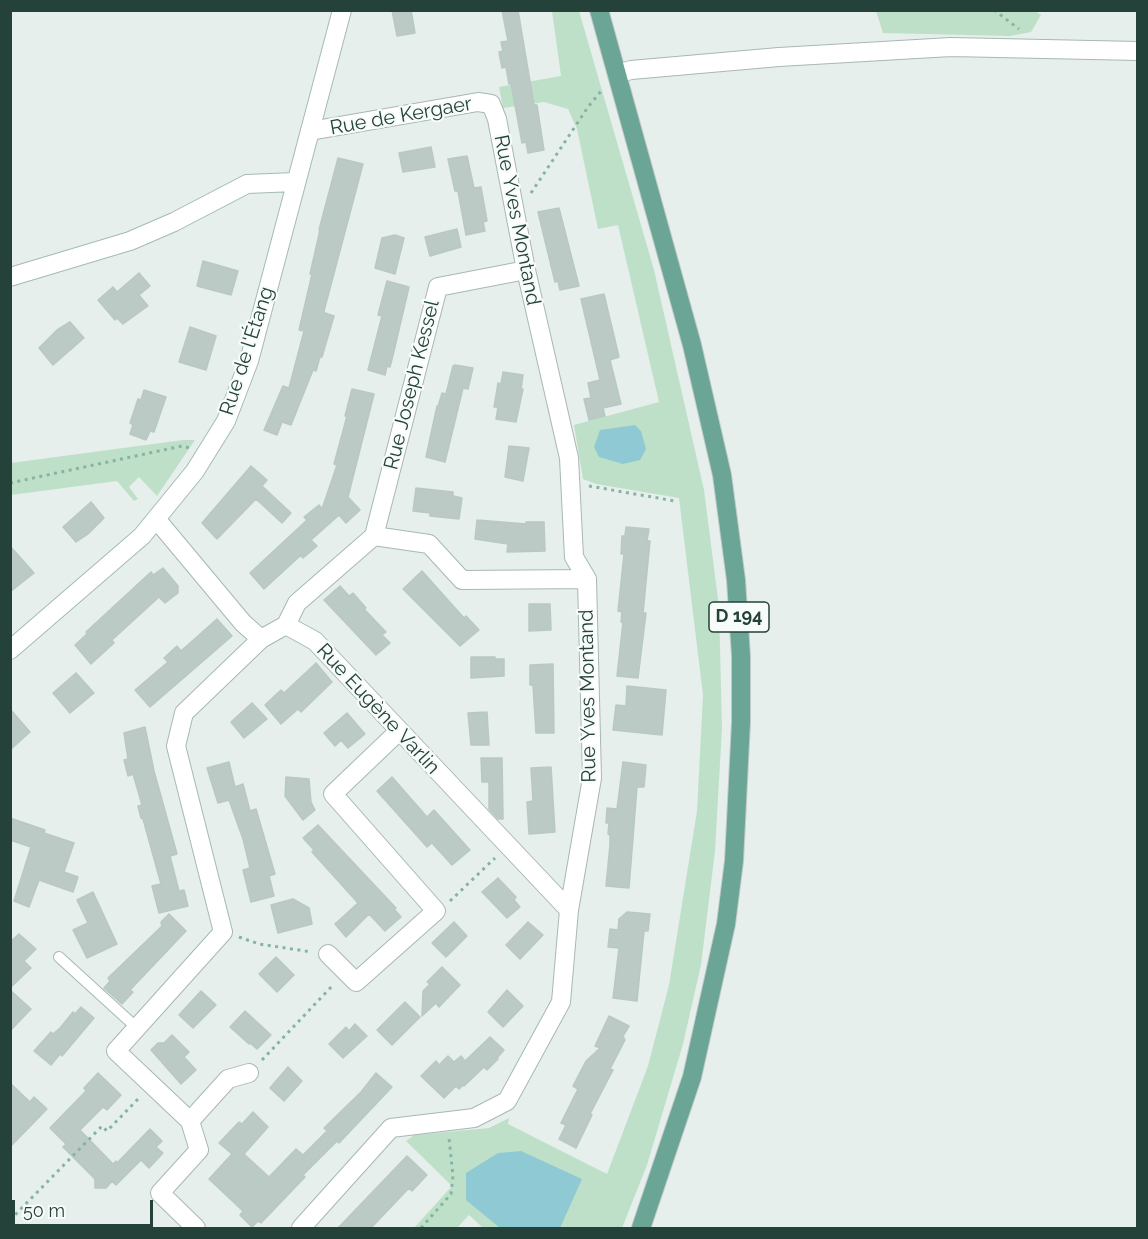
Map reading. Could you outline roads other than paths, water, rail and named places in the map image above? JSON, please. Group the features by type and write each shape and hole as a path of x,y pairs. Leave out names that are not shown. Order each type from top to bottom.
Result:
{"main road":[{"name":"D 194","path":"599,10 692,345 722,475 736,580 741,656 741,722 734,861 726,924 692,1077 641,1228"}],"street":[{"name":"Rue de l'Étang","path":"10,650 142,536 195,471 226,420 249,361 342,10"},
{"path":"617,74 631,70 756,59 951,47 1137,51"},
{"name":"Rue de Kergaer","path":"310,131 478,102 491,104"},
{"name":"Rue Yves Montand","path":"301,1228 392,1128 474,1118 507,1101 561,1002 569,910 592,778 587,579 574,557 569,458 526,270 497,119 491,104"},
{"path":"10,277 130,241 174,222 247,184 295,182"},
{"name":"Rue Joseph Kessel","path":"374,536 438,286 526,270"},
{"path":"157,520 243,623 261,639"},
{"path":"196,1228 160,1193 199,1150 190,1121 116,1051 223,932 176,746 184,713 261,639 286,625 297,603 374,536 429,544 462,580 587,579"},
{"name":"Rue Eugène Varlin","path":"286,625 315,641 569,910"},
{"path":"328,954 356,982 436,910 333,794 399,731"},
{"path":"190,1121 228,1079 249,1073"}],"lane":[{"path":"59,957 138,1028"}],"water":[{"path":"635,425 641,431 646,449 640,460 623,464 599,457 594,447 600,430"},
{"path":"521,1151 582,1179 560,1228 500,1228 466,1200 466,1173 498,1153"}]}
